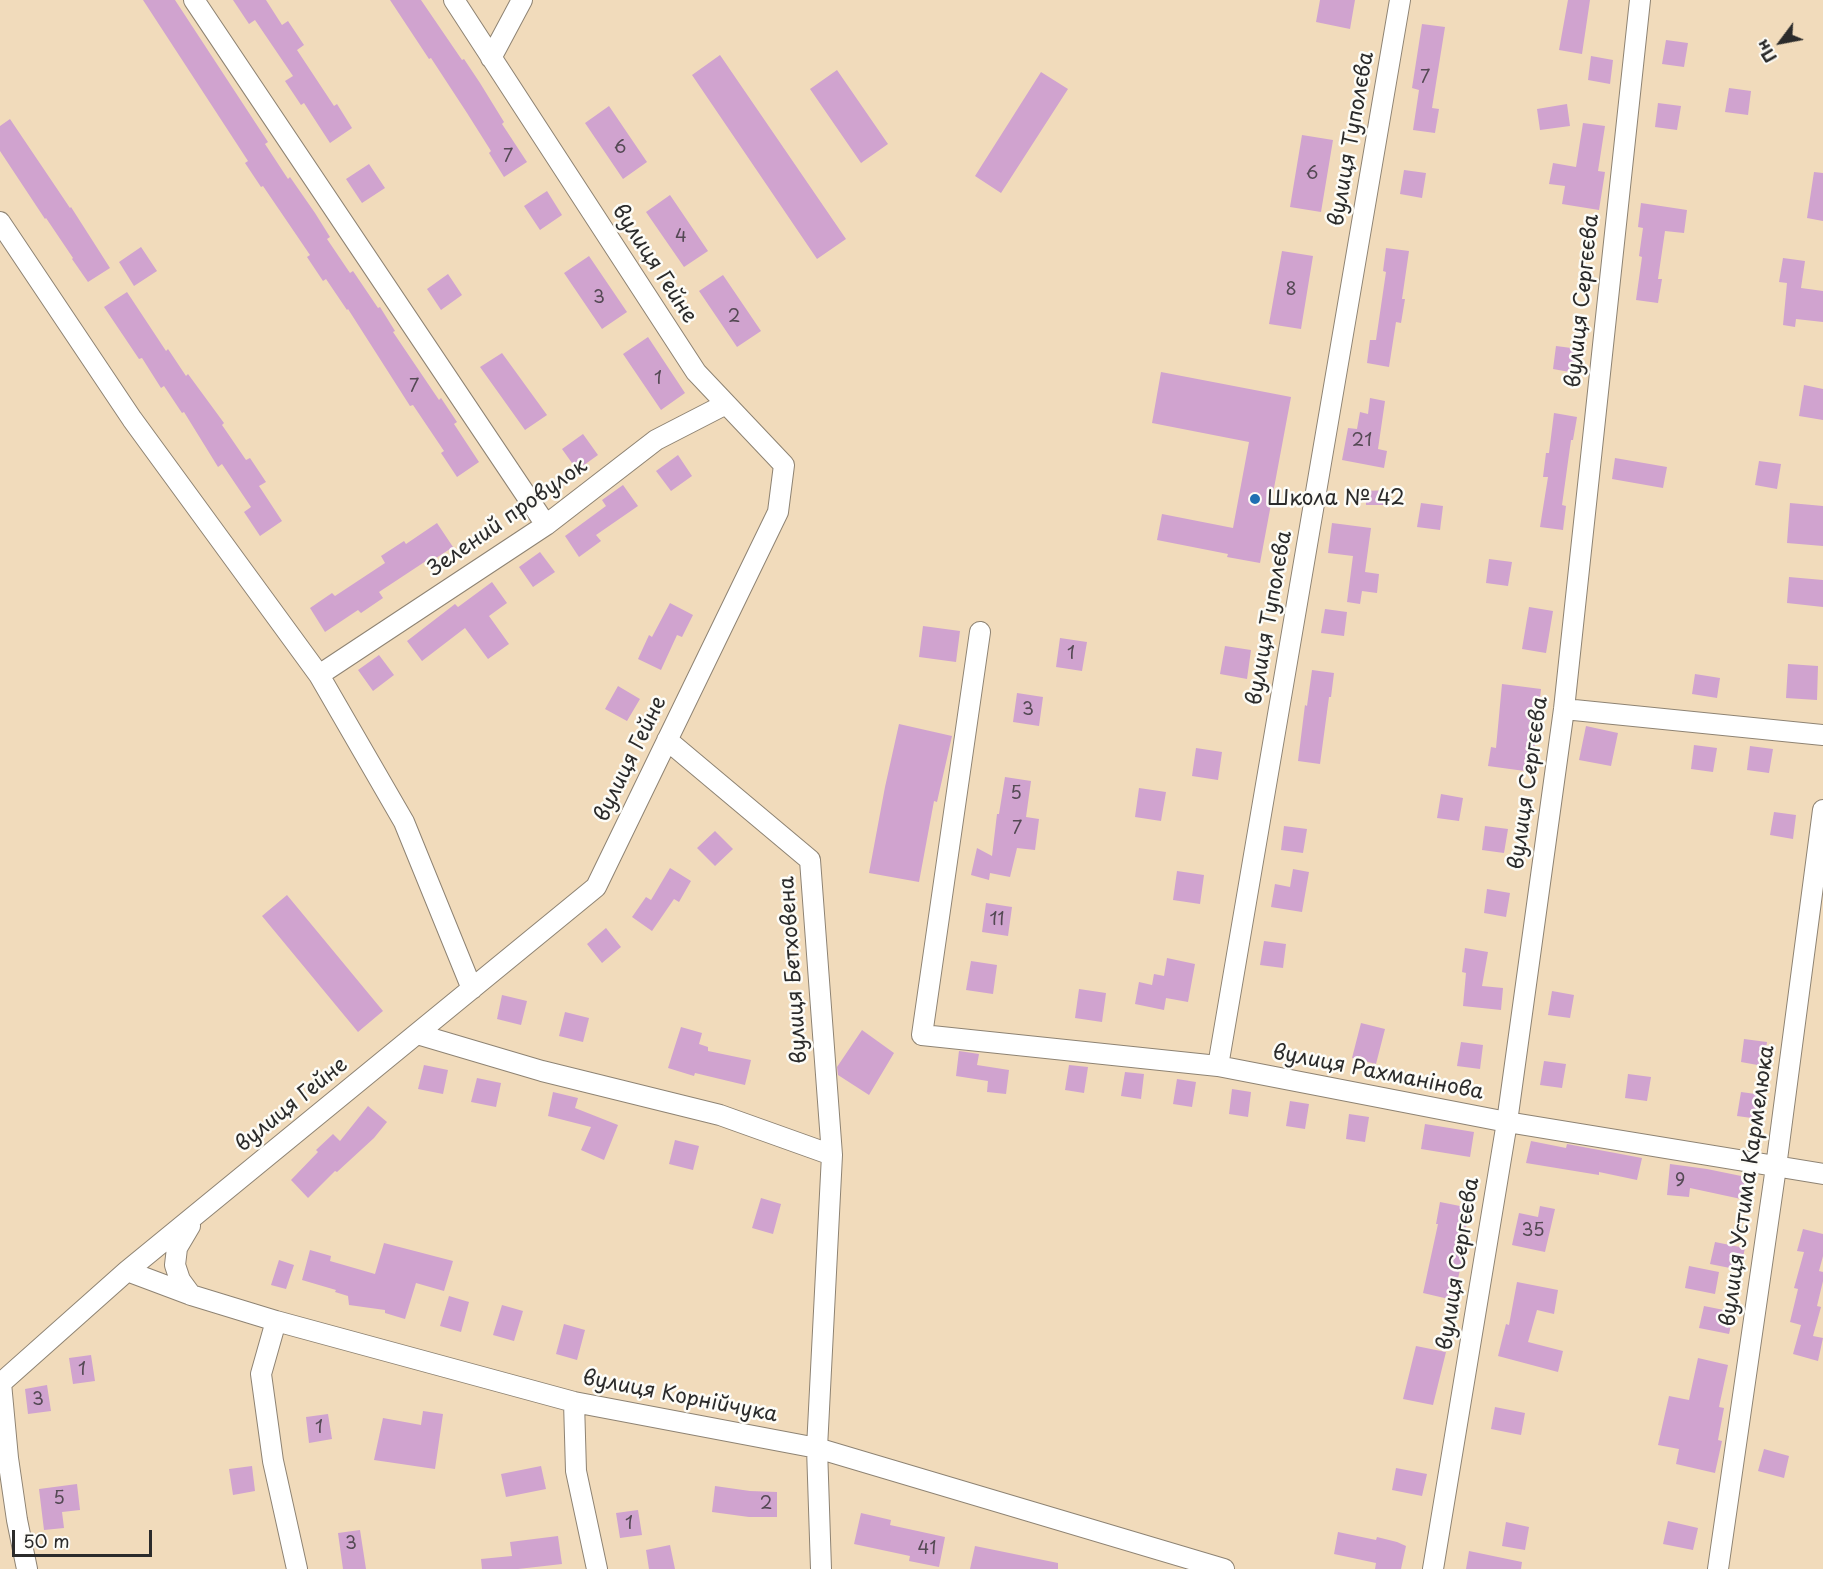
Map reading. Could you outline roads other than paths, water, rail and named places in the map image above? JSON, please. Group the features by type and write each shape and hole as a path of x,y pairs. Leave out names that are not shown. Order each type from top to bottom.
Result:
{"street":[{"path":"194,0 546,525"},
{"name":"вулиця Гейне","path":"1,1383 127,1271 596,887 778,512 784,465 696,372 454,0"},
{"path":"491,58 522,0"},
{"name":"вулиця Туполєва","path":"1218,1066 1400,0"},
{"name":"вулиця Сергєєва","path":"1433,1569 1507,1122 1564,709 1640,0"},
{"path":"0,222 132,419 319,675 404,822 472,989"},
{"name":"Зелений провулок","path":"319,675 546,525 656,440 726,404"},
{"name":"вулиця Рахманінова","path":"980,632 922,1035 1218,1066 1507,1122 1823,1174"},
{"path":"1564,709 1823,735"},
{"name":"вулиця Бетховена","path":"668,740 810,860 831,1155 817,1448 821,1569"},
{"name":"вулиця Устима Кармелюка","path":"1718,1569 1776,1167 1823,810"},
{"path":"417,1034 542,1071 720,1115 831,1155"},
{"path":"191,1294 180,1280 175,1265 177,1248 197,1214"},
{"name":"вулиця Корнійчука","path":"127,1271 276,1321 574,1402 817,1448 1224,1569"},
{"path":"276,1321 261,1374 273,1461 297,1569"},
{"path":"1,1383 8,1458 27,1569"},
{"path":"574,1402 576,1471 597,1569"}],"place":[{"name":"Школа № 42","path":"1255,499"}]}
